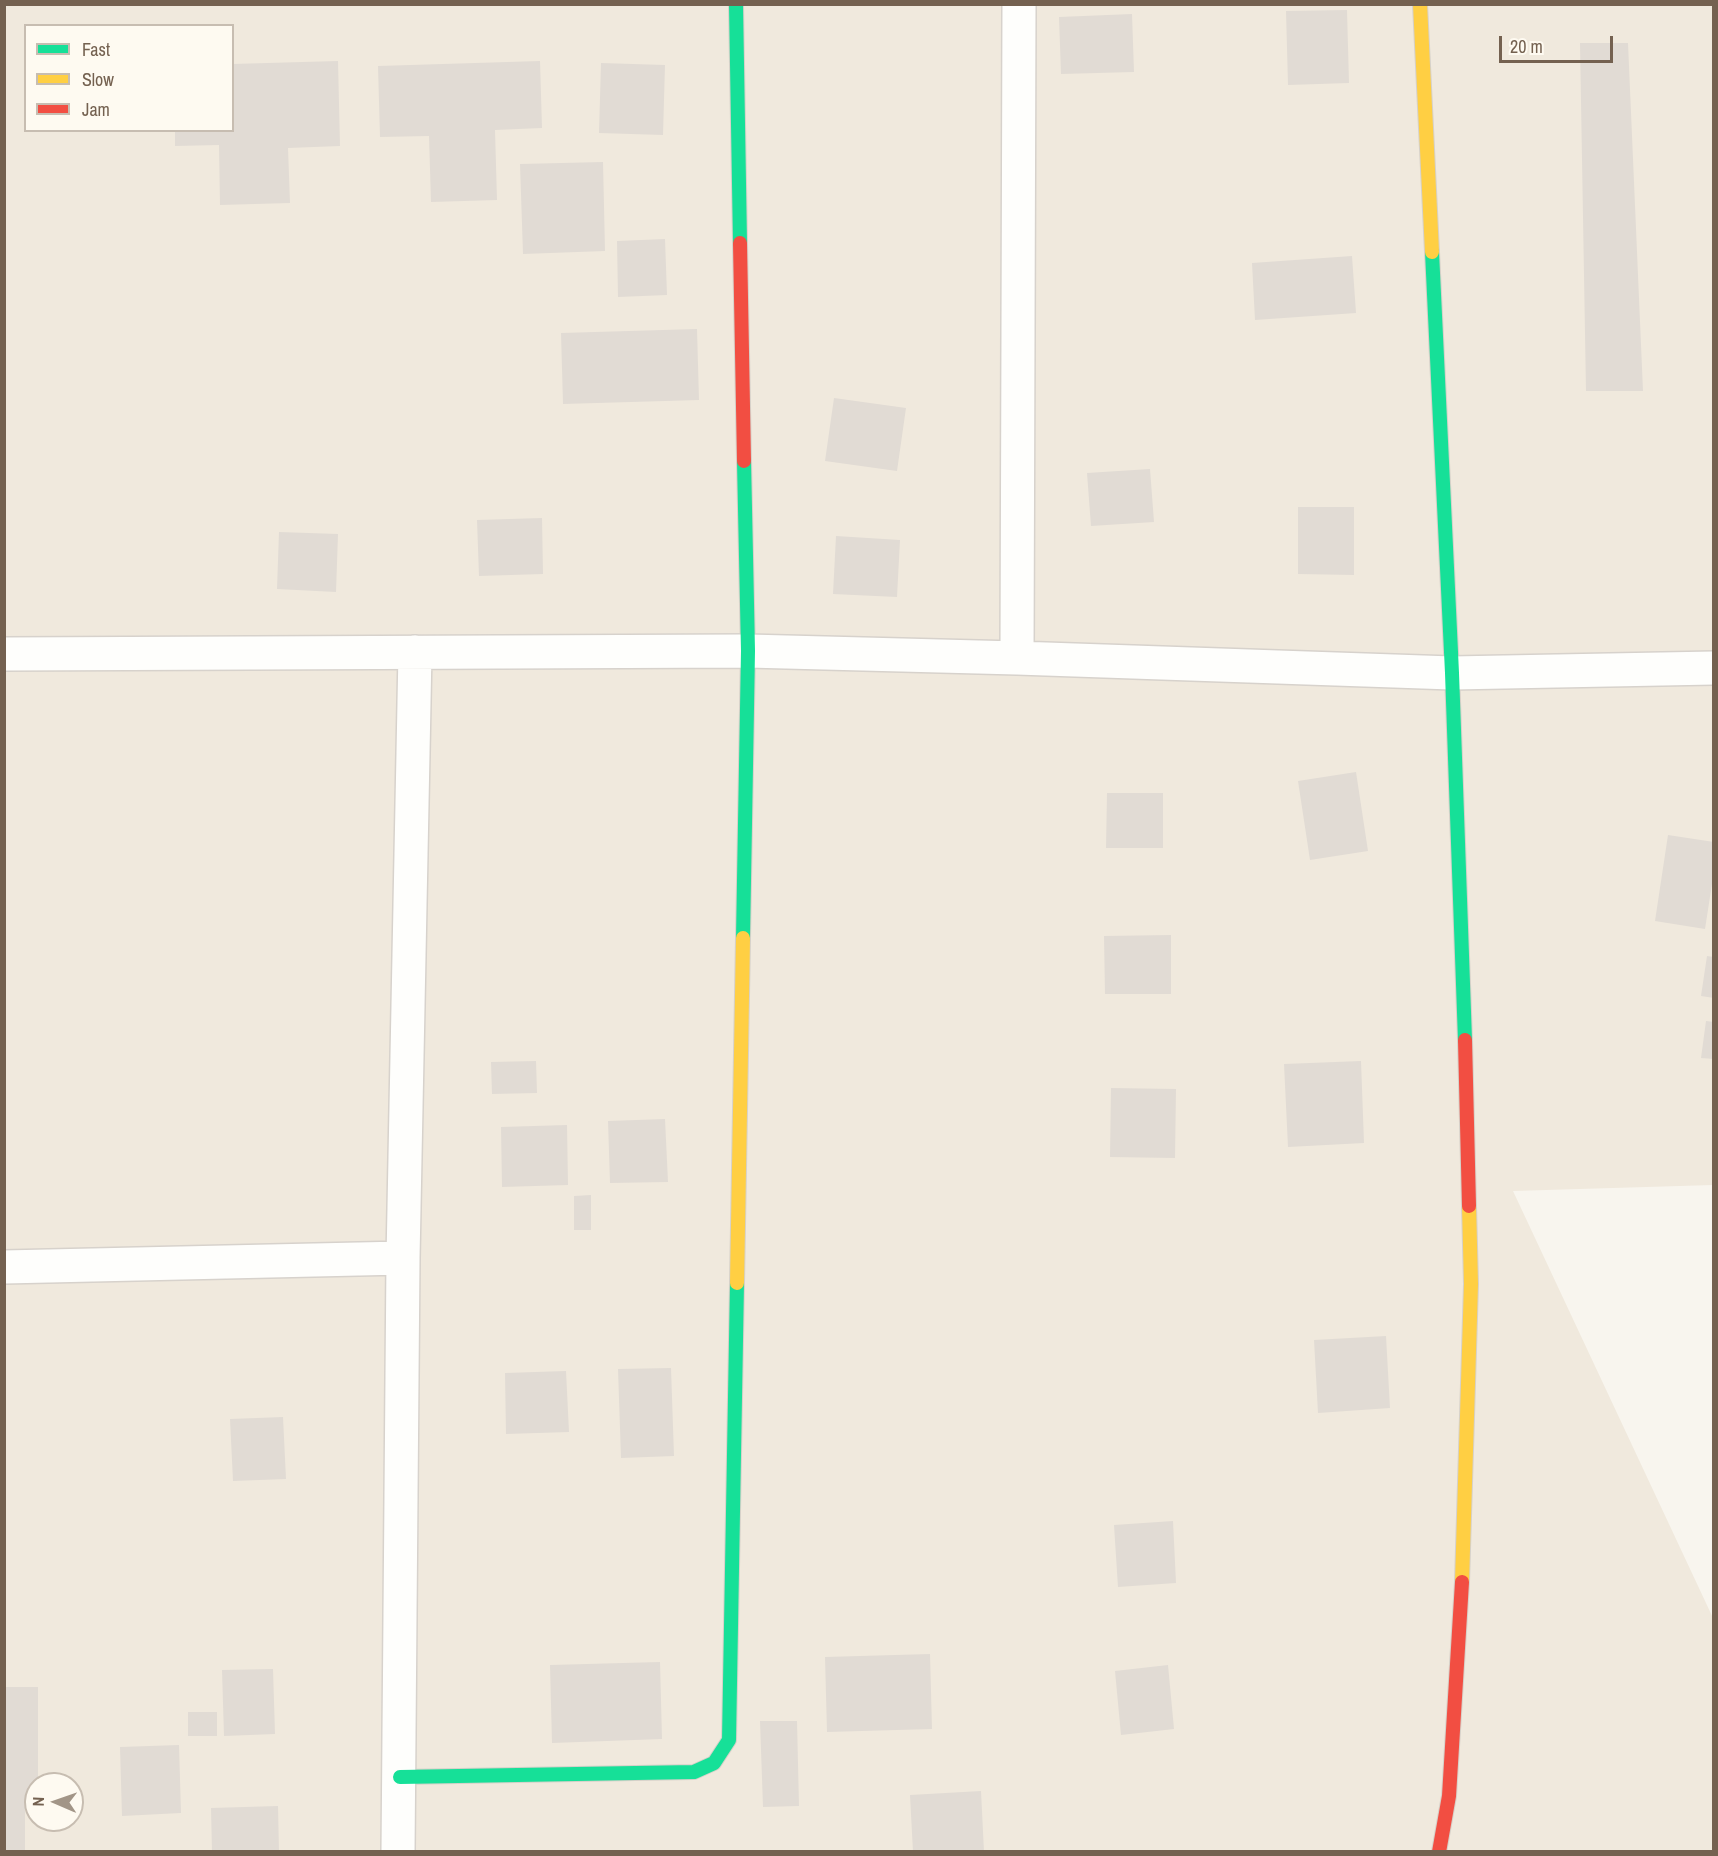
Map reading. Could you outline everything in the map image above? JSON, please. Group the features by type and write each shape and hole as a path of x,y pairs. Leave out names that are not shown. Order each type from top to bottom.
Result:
{"street":[{"path":"400,1777 694,1772 714,1763 729,1740 748,651 736,4"},
{"path":"1017,658 1019,4"},
{"path":"1420,4 1464,974 1471,1284 1461,1625 1449,1796 1439,1851"},
{"path":"4,654 748,651 1452,673 1713,668"},
{"path":"398,1851 403,1258 415,652"},
{"path":"4,1267 403,1258"}],"shaded area":[{"path":"5,5 1713,5 1713,1185 1513,1191 1713,1618 1713,1851 5,1852"}],"building":[{"path":"1347,10 1349,83 1288,85 1286,11"},
{"path":"1132,14 1134,72 1061,74 1059,17"},
{"path":"1580,43 1628,43 1643,391 1586,391"},
{"path":"338,61 340,146 288,148 290,203 220,205 219,145 175,146 175,132 234,132 234,64"},
{"path":"540,61 542,128 495,130 497,200 431,202 429,136 380,137 378,66"},
{"path":"601,63 665,65 663,135 599,133"},
{"path":"603,162 605,251 523,254 520,164"},
{"path":"665,239 667,295 618,297 617,241"},
{"path":"1352,256 1356,313 1255,320 1252,263"},
{"path":"697,329 699,400 563,404 561,333"},
{"path":"834,398 906,408 897,471 825,461"},
{"path":"1150,469 1154,522 1091,526 1087,473"},
{"path":"1298,507 1354,507 1354,575 1298,574"},
{"path":"542,518 543,574 479,576 477,520"},
{"path":"279,532 338,534 336,592 277,589"},
{"path":"836,536 900,540 897,597 833,594"},
{"path":"1356,772 1368,851 1310,860 1298,781"},
{"path":"1107,793 1163,793 1163,848 1106,848"},
{"path":"1668,835 1714,842 1714,871 1705,929 1655,921"},
{"path":"1171,935 1171,994 1105,994 1104,936"},
{"path":"1707,956 1714,957 1714,998 1701,996"},
{"path":"1706,1021 1714,1022 1714,1059 1701,1058"},
{"path":"536,1061 537,1093 492,1094 491,1062"},
{"path":"1361,1061 1364,1143 1288,1147 1284,1064"},
{"path":"1111,1088 1176,1089 1175,1158 1110,1157"},
{"path":"665,1119 668,1182 610,1183 608,1121"},
{"path":"567,1125 568,1185 502,1187 501,1127"},
{"path":"591,1195 591,1230 574,1230 574,1196"},
{"path":"1386,1336 1390,1408 1318,1413 1314,1340"},
{"path":"671,1368 674,1456 621,1458 618,1369"},
{"path":"566,1371 569,1432 506,1434 505,1373"},
{"path":"283,1417 286,1479 233,1481 230,1419"},
{"path":"1173,1521 1176,1583 1118,1587 1114,1525"},
{"path":"930,1654 932,1729 827,1732 825,1657"},
{"path":"660,1662 662,1739 552,1743 550,1665"},
{"path":"1168,1665 1174,1729 1121,1735 1115,1671"},
{"path":"273,1669 275,1734 224,1736 222,1670"},
{"path":"4,1687 38,1687 38,1772 24,1772 25,1852 4,1852"},
{"path":"188,1712 217,1712 217,1736 188,1736"},
{"path":"760,1721 797,1721 799,1806 763,1807"},
{"path":"179,1745 181,1813 122,1816 120,1747"},
{"path":"981,1791 984,1852 913,1852 910,1795"},
{"path":"278,1806 279,1852 212,1852 211,1808"}],"traffic: fast":[{"path":"736,4 740,243"},
{"path":"1432,252 1452,673 1465,1040"},
{"path":"743,938 748,651 744,461"},
{"path":"400,1777 694,1772 714,1763 729,1740 737,1283"}],"traffic: slow":[{"path":"1420,4 1432,252"},
{"path":"737,1283 743,938"},
{"path":"1462,1582 1471,1284 1469,1206"}],"traffic: jam":[{"path":"740,243 744,461"},
{"path":"1465,1040 1469,1206"},
{"path":"1439,1852 1449,1796 1462,1582"}]}
